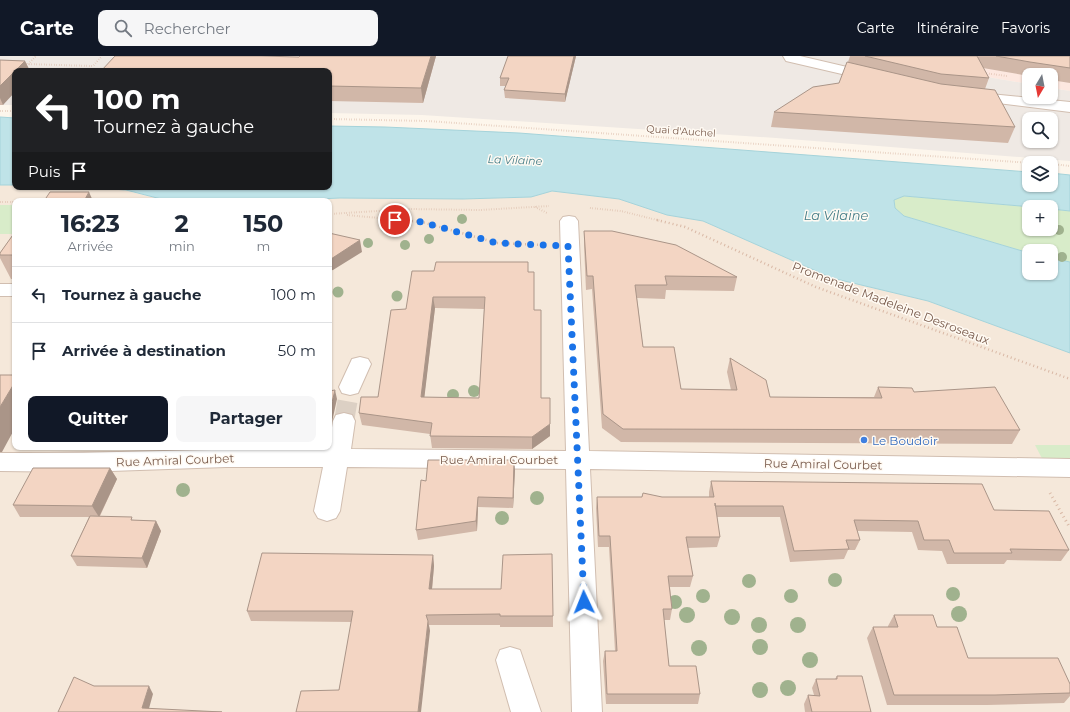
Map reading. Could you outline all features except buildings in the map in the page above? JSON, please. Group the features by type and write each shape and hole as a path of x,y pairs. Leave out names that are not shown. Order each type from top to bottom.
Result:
{"street":[{"path":"790,56 791,58 883,80"},
{"path":"960,95 1070,108"},
{"path":"562,213 568,246 578,460 587,712"},
{"path":"0,290 12,290"},
{"path":"350,387 360,364"},
{"path":"327,511 344,421"},
{"name":"Rue Amiral Courbet","path":"0,462 86,455 226,458 314,453 338,458 578,460 1070,468"},
{"path":"510,660 526,712"}],"path":[{"path":"28,64 36,56"},
{"path":"21,64 93,66 102,56"},
{"path":"982,72 1014,78"},
{"path":"0,111 12,111"},
{"name":"Quai d'Auchel","path":"332,119 427,121 1022,162"},
{"path":"1058,165 1070,166"},
{"path":"0,202 12,202"},
{"path":"534,206 547,213"},
{"path":"332,214 410,209 480,210 534,206 562,213"},
{"name":"Promenade Madeleine Desroseaux","path":"585,208 621,211 685,227 816,287 1070,379"},
{"path":"340,214 422,222 497,243 568,246"},
{"path":"1035,467 1070,528"}],"shaded area":[{"path":"0,56 864,56 1022,83 1022,104 1058,104 1058,89 1070,91 1070,161 1058,160 1058,156 1022,156 1022,157 776,138 422,115 332,113 332,68 12,68 12,105 0,105"},
{"path":"864,56 1070,56 1070,91 1058,89 1058,68 1022,68 1022,83"},
{"path":"0,185 12,185 12,190 123,190 157,198 12,198 12,450 332,450 332,198 463,199 531,197 552,191 619,199 667,215 703,221 832,278 928,301 1070,353 1070,712 0,712"}],"green space":[{"path":"903,196 1022,206 1022,236 1058,236 1058,210 1070,211 1070,262 1058,259 1058,244 1022,244 1022,251 904,216 895,208 894,200"},
{"path":"0,205 12,205 12,234 0,234"},
{"path":"1035,445 1070,445 1070,468 1047,468"}],"water":[{"path":"0,117 12,118 12,185 0,185"},
{"name":"La Vilaine","path":"332,126 519,133 1022,171 1022,192 1058,192 1058,174 1070,175 1070,211 1058,210 1058,200 1022,200 1022,206 904,196 894,200 895,208 904,216 1022,251 1022,280 1058,280 1058,259 1070,262 1070,353 928,301 832,278 703,221 667,215 619,199 552,191 531,197 463,199 157,198 126,190 332,190"}],"tunnel":[{"path":"344,421 350,387"}],"place":[{"name":"Le Boudoir","path":"864,440"}],"route":[{"path":"395,220 422,222 497,243 568,246 584,602"}]}
